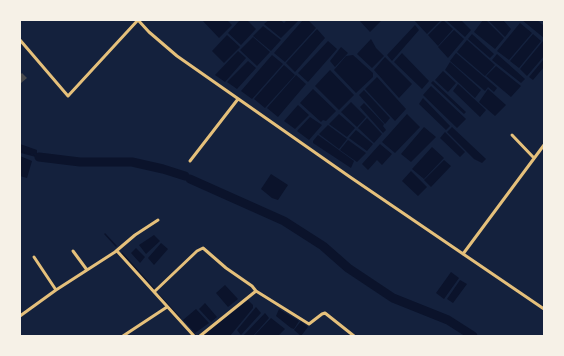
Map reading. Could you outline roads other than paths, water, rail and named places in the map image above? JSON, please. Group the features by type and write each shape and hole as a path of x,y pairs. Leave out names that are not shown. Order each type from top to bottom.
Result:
{"street":[{"path":"20,40 68,96 138,20 177,56 350,177 544,309"},
{"path":"190,161 238,99"},
{"path":"512,135 534,158"},
{"path":"463,254 544,145"},
{"path":"20,316 56,290 117,251 135,235 158,220"},
{"path":"154,292 197,251 203,248 226,268 252,286 256,291 310,324 325,313 354,336"},
{"path":"73,251 87,270"},
{"path":"117,251 194,336"},
{"path":"34,257 56,290"},
{"path":"200,336 256,291"},
{"path":"123,336 167,307"}],"water":[{"path":"202,20 227,20 232,25 219,38"},
{"path":"240,20 247,20 256,29 241,45 228,33"},
{"path":"269,20 280,20 284,23 287,20 299,20 281,38 264,24"},
{"path":"303,20 308,20 316,28 285,62 274,53"},
{"path":"359,20 382,20 370,32"},
{"path":"414,20 441,20 427,34"},
{"path":"443,20 453,29 438,46 428,35"},
{"path":"446,20 461,20 471,30 465,37"},
{"path":"483,20 486,20 504,38 495,49 474,32"},
{"path":"488,20 503,20 511,29 505,37"},
{"path":"522,20 537,20 544,26 544,38"},
{"path":"520,23 532,33 509,60 497,51"},
{"path":"415,25 419,30 392,61 387,55"},
{"path":"263,26 281,40 271,51 253,36"},
{"path":"317,29 325,38 295,72 286,63"},
{"path":"454,30 464,39 448,58 438,47"},
{"path":"472,34 494,54 490,58 468,39"},
{"path":"533,34 541,41 519,68 510,61"},
{"path":"227,35 240,47 224,63 212,51"},
{"path":"253,37 270,52 257,66 240,50"},
{"path":"371,39 376,48 384,56 372,68 357,54"},
{"path":"467,40 495,65 485,76 457,52"},
{"path":"328,41 337,49 308,82 298,73"},
{"path":"543,41 544,56 527,76 520,69"},
{"path":"341,47 348,53 335,67 330,61"},
{"path":"238,51 246,58 225,82 215,75"},
{"path":"402,53 429,81 422,89 394,62"},
{"path":"456,53 497,88 494,92 488,87 485,91 450,61"},
{"path":"497,54 525,79 521,83 492,60"},
{"path":"272,55 283,64 252,99 241,91"},
{"path":"353,55 373,73 373,77 356,93 334,70 346,56"},
{"path":"385,57 412,84 399,98 374,70"},
{"path":"544,59 544,67 533,80 529,77"},
{"path":"248,61 256,68 237,89 227,82"},
{"path":"450,62 481,90 475,98 445,70"},
{"path":"284,65 295,75 265,108 254,99"},
{"path":"496,66 521,86 511,97 486,76"},
{"path":"330,70 354,95 339,110 315,86"},
{"path":"443,71 456,83 448,92 435,80"},
{"path":"296,75 306,84 278,117 267,108"},
{"path":"377,77 406,109 395,121 365,89"},
{"path":"433,81 466,112 464,114 431,83"},
{"path":"458,84 486,110 480,117 453,91"},
{"path":"431,86 466,119 457,128 423,95"},
{"path":"313,89 336,111 326,121 323,120 321,122 300,103"},
{"path":"488,89 506,105 495,116 479,102"},
{"path":"364,90 390,118 385,124 359,95"},
{"path":"423,98 450,126 446,130 419,104"},
{"path":"351,102 366,117 357,127 341,112"},
{"path":"364,103 384,124 383,126 386,130 383,133 360,107"},
{"path":"298,105 309,115 295,129 284,121"},
{"path":"339,114 355,128 347,137 329,124"},
{"path":"407,114 420,127 395,153 382,142"},
{"path":"310,117 322,125 309,140 297,131"},
{"path":"367,118 382,134 374,143 358,128"},
{"path":"328,125 347,139 339,149 319,134"},
{"path":"424,127 436,137 411,162 401,154"},
{"path":"452,127 486,159 482,163 474,159 447,132"},
{"path":"356,130 373,144 367,151 349,138"},
{"path":"445,132 465,152 460,157 440,138"},
{"path":"318,135 354,161 351,168 313,143"},
{"path":"348,140 366,153 357,162 340,150"},
{"path":"20,144 37,150 37,154 34,155 20,152"},
{"path":"380,144 392,154 382,165 377,160 368,170 362,164"},
{"path":"432,147 444,158 424,179 412,169"},
{"path":"20,156 32,161 27,178 20,176"},
{"path":"444,160 451,166 431,187 424,180"},
{"path":"411,171 427,187 418,196 402,181"},
{"path":"271,174 288,185 278,200 272,198 261,189"},
{"path":"154,235 160,241 146,254 139,245"},
{"path":"161,243 168,249 154,265 148,258"},
{"path":"136,248 145,257 140,263 131,253"},
{"path":"451,272 459,278 444,299 436,293"},
{"path":"460,280 467,284 453,303 447,299"},
{"path":"225,285 238,299 228,307 216,293"},
{"path":"248,300 253,305 253,308 230,336 202,336"},
{"path":"205,303 217,317 211,322 199,309"},
{"path":"256,307 261,313 241,335 237,330"},
{"path":"196,309 209,323 195,333 183,320"},
{"path":"279,309 299,321 294,329 276,316"},
{"path":"265,313 269,318 253,336 243,336"},
{"path":"271,318 285,329 278,336 254,336"},
{"path":"301,321 308,327 301,336 294,330"}],"waterway":[{"path":"20,152 39,157"},
{"path":"39,157 80,162 132,162 185,176"},
{"path":"190,179 284,221 323,246 348,268 393,298 448,320 473,336"},
{"path":"105,234 116,246"},
{"path":"122,253 154,289"},
{"path":"158,294 180,318"},
{"path":"191,331 195,335"}]}
